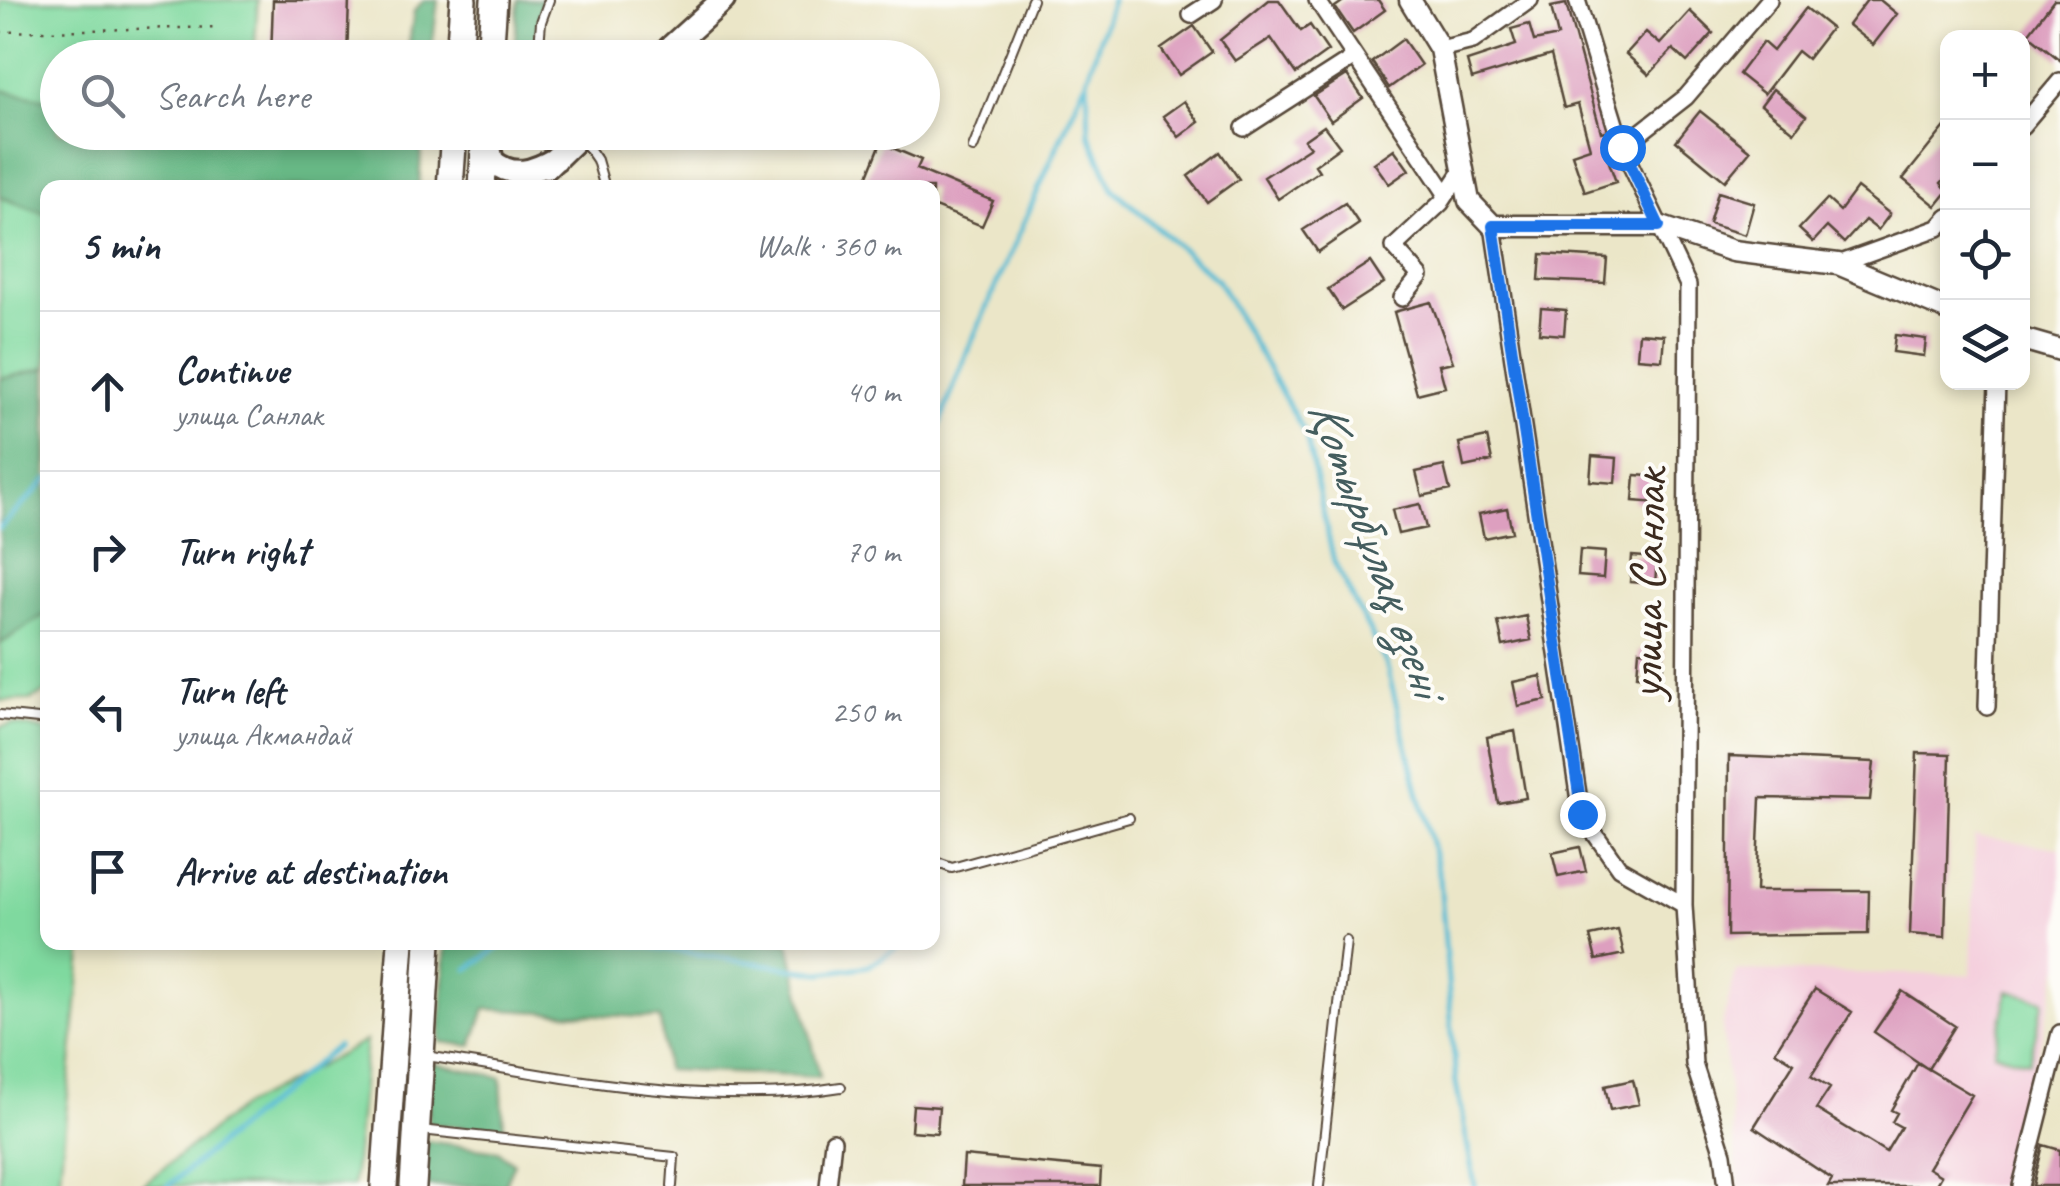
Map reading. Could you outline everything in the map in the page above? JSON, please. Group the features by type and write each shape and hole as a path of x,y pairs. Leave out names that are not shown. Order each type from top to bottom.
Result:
{"main road":[{"path":"460,40 462,0"},
{"path":"491,40 494,0"},
{"path":"679,40 723,0"},
{"path":"451,180 453,150"},
{"path":"482,180 484,150"},
{"path":"488,150 501,168 526,172 556,159"},
{"path":"530,180 565,150"},
{"path":"384,1186 400,950"},
{"path":"413,1186 428,950"}],"street":[{"path":"1191,15 1214,0"},
{"path":"1317,0 1446,192"},
{"path":"1410,0 1440,50 1469,201 1493,226 1582,814 1620,868 1684,905"},
{"path":"1440,50 1473,41 1530,0"},
{"name":"улица Санлак","path":"1577,0 1622,147 1688,285 1684,905 1694,1064 1723,1154 1727,1186"},
{"path":"1622,147 1686,97 1769,0"},
{"path":"1244,128 1353,58"},
{"path":"2027,120 2060,81"},
{"path":"1402,298 1420,276 1394,247 1440,203 1464,168"},
{"path":"1493,226 1659,226 1733,251 1838,264 1940,307"},
{"path":"1838,264 1940,226"},
{"path":"2030,341 2060,350"},
{"path":"1987,708 1997,390"},
{"path":"2021,1186 2060,1033"},
{"path":"828,1186 832,1141"}],"lane":[{"path":"540,40 548,0"},
{"path":"972,148 1032,0"},
{"path":"591,150 603,180"},
{"path":"0,715 40,718"},
{"path":"940,863 952,868 1129,818"},
{"path":"1319,1186 1346,940"},
{"path":"421,1056 606,1084 791,1095 841,1087"},
{"path":"417,1130 674,1157 672,1186"}],"path":[{"path":"0,32 220,27"}],"shaded area":[{"path":"1975,836 2060,848 2060,965 2003,1186 1739,1186 1722,1025 1736,971 1971,975"}],"green space":[{"path":"0,0 258,0 255,40 40,40 40,98 0,90"},
{"path":"424,0 438,0 433,40 410,40 414,11"},
{"path":"518,0 542,0 536,40 515,40"},
{"path":"0,90 40,98 40,150 421,150 419,180 40,180 40,211 0,197"},
{"path":"0,197 40,211 40,370 0,379"},
{"path":"40,370 40,618 0,644 0,379"},
{"path":"40,618 40,695 30,700 0,701 0,644"},
{"path":"13,724 40,730 40,950 82,950 59,1186 0,1186 0,727"},
{"path":"446,950 791,950 820,1077 666,1070 660,1018 485,1009 472,1046 440,1042"},
{"path":"2008,991 2044,1000 2029,1062 1994,1053"},
{"path":"366,1041 353,1186 141,1186 241,1107"},
{"path":"432,1063 501,1077 504,1131 428,1124"},
{"path":"427,1141 498,1151 514,1163 504,1186 424,1186"}],"building":[{"path":"273,0 349,0 348,40 272,40"},
{"path":"1269,0 1279,0 1301,31 1310,25 1328,51 1296,74 1271,38 1235,61 1220,40"},
{"path":"1345,0 1378,0 1385,10 1353,33 1335,7"},
{"path":"1867,0 1880,0 1897,14 1873,45 1848,25"},
{"path":"2054,0 2060,0 2060,60 2030,36"},
{"path":"1566,4 1601,132 1605,131 1610,146 1604,148 1616,182 1585,192 1572,154 1590,148 1578,104 1564,108 1551,55 1472,79 1467,61 1516,45 1511,29 1529,24 1534,41 1558,36 1551,7"},
{"path":"1806,8 1831,28 1807,59 1797,51 1764,94 1739,74 1763,42 1773,51"},
{"path":"1690,11 1713,33 1687,62 1673,49 1649,75 1626,54 1646,32 1660,44"},
{"path":"1194,26 1212,52 1179,75 1161,49"},
{"path":"1403,39 1421,65 1389,88 1372,62"},
{"path":"1347,75 1363,98 1331,121 1314,96"},
{"path":"1773,89 1806,116 1794,132 1761,105"},
{"path":"1184,101 1199,122 1179,137 1163,116"},
{"path":"1700,111 1750,151 1725,181 1676,141"},
{"path":"1324,126 1340,147 1315,165 1319,171 1278,199 1264,177 1310,147 1304,140"},
{"path":"1940,133 1940,201 1936,206 1903,179"},
{"path":"1394,149 1409,170 1389,184 1374,163"},
{"path":"878,150 897,150 921,160 917,169 993,201 982,226 940,209 940,180 866,180"},
{"path":"1220,152 1239,179 1207,202 1188,176"},
{"path":"1857,188 1890,214 1878,230 1865,220 1844,243 1827,227 1813,242 1799,229 1827,199 1840,211"},
{"path":"1718,192 1754,203 1745,235 1709,224"},
{"path":"1345,203 1359,224 1318,252 1303,230"},
{"path":"1541,254 1607,258 1605,283 1539,280"},
{"path":"1370,262 1384,283 1342,310 1328,289"},
{"path":"1431,302 1453,362 1439,365 1445,387 1417,394 1394,312"},
{"path":"1541,308 1566,310 1564,335 1539,333"},
{"path":"1639,333 1664,335 1662,360 1637,358"},
{"path":"1895,335 1926,339 1924,356 1893,352"},
{"path":"1487,437 1492,461 1464,467 1459,443"},
{"path":"1592,456 1617,458 1615,483 1590,481"},
{"path":"1444,466 1450,490 1422,496 1416,472"},
{"path":"1635,475 1661,477 1659,503 1633,501"},
{"path":"1420,504 1426,528 1398,534 1392,510"},
{"path":"1507,508 1512,532 1484,538 1479,514"},
{"path":"1580,550 1605,552 1603,578 1578,576"},
{"path":"1632,556 1657,558 1655,584 1630,582"},
{"path":"1526,616 1531,640 1503,646 1498,622"},
{"path":"1639,650 1664,652 1662,677 1637,675"},
{"path":"1541,676 1546,700 1518,706 1513,682"},
{"path":"1515,731 1526,798 1498,803 1487,737"},
{"path":"1917,753 1950,754 1945,937 1910,934"},
{"path":"1729,756 1874,762 1870,800 1760,798 1756,891 1869,891 1868,934 1727,936"},
{"path":"1580,847 1586,871 1558,877 1552,853"},
{"path":"1618,930 1624,954 1596,960 1590,936"},
{"path":"1815,989 1852,1012 1811,1076 1830,1088 1816,1109 1886,1152 1901,1127 1892,1122 1897,1113 1891,1110 1918,1063 1972,1095 1928,1168 1941,1176 1935,1186 1828,1186 1832,1179 1754,1127 1794,1063 1775,1051"},
{"path":"1902,991 1955,1026 1928,1069 1874,1032"},
{"path":"1633,1080 1639,1104 1610,1110 1605,1086"},
{"path":"913,1105 939,1107 937,1133 911,1131"},
{"path":"2043,1145 2060,1150 2060,1186 2033,1186"},
{"path":"964,1156 1101,1169 1100,1186 962,1186"}],"waterway":[{"name":"Қотырбұлақ өзені","path":"1112,0 1087,79 1089,134 1113,189 1217,280 1306,435 1334,562 1386,663 1440,878 1456,1083 1475,1186"},
{"path":"940,423 967,352 1085,83"},
{"path":"0,528 40,487"},
{"path":"940,804 944,836"},
{"path":"468,969 495,950"},
{"path":"673,950 822,973 868,966 894,950"},
{"path":"168,1186 337,1046"}],"route":[{"path":"1582,814 1493,226 1659,226 1622,147"}]}
